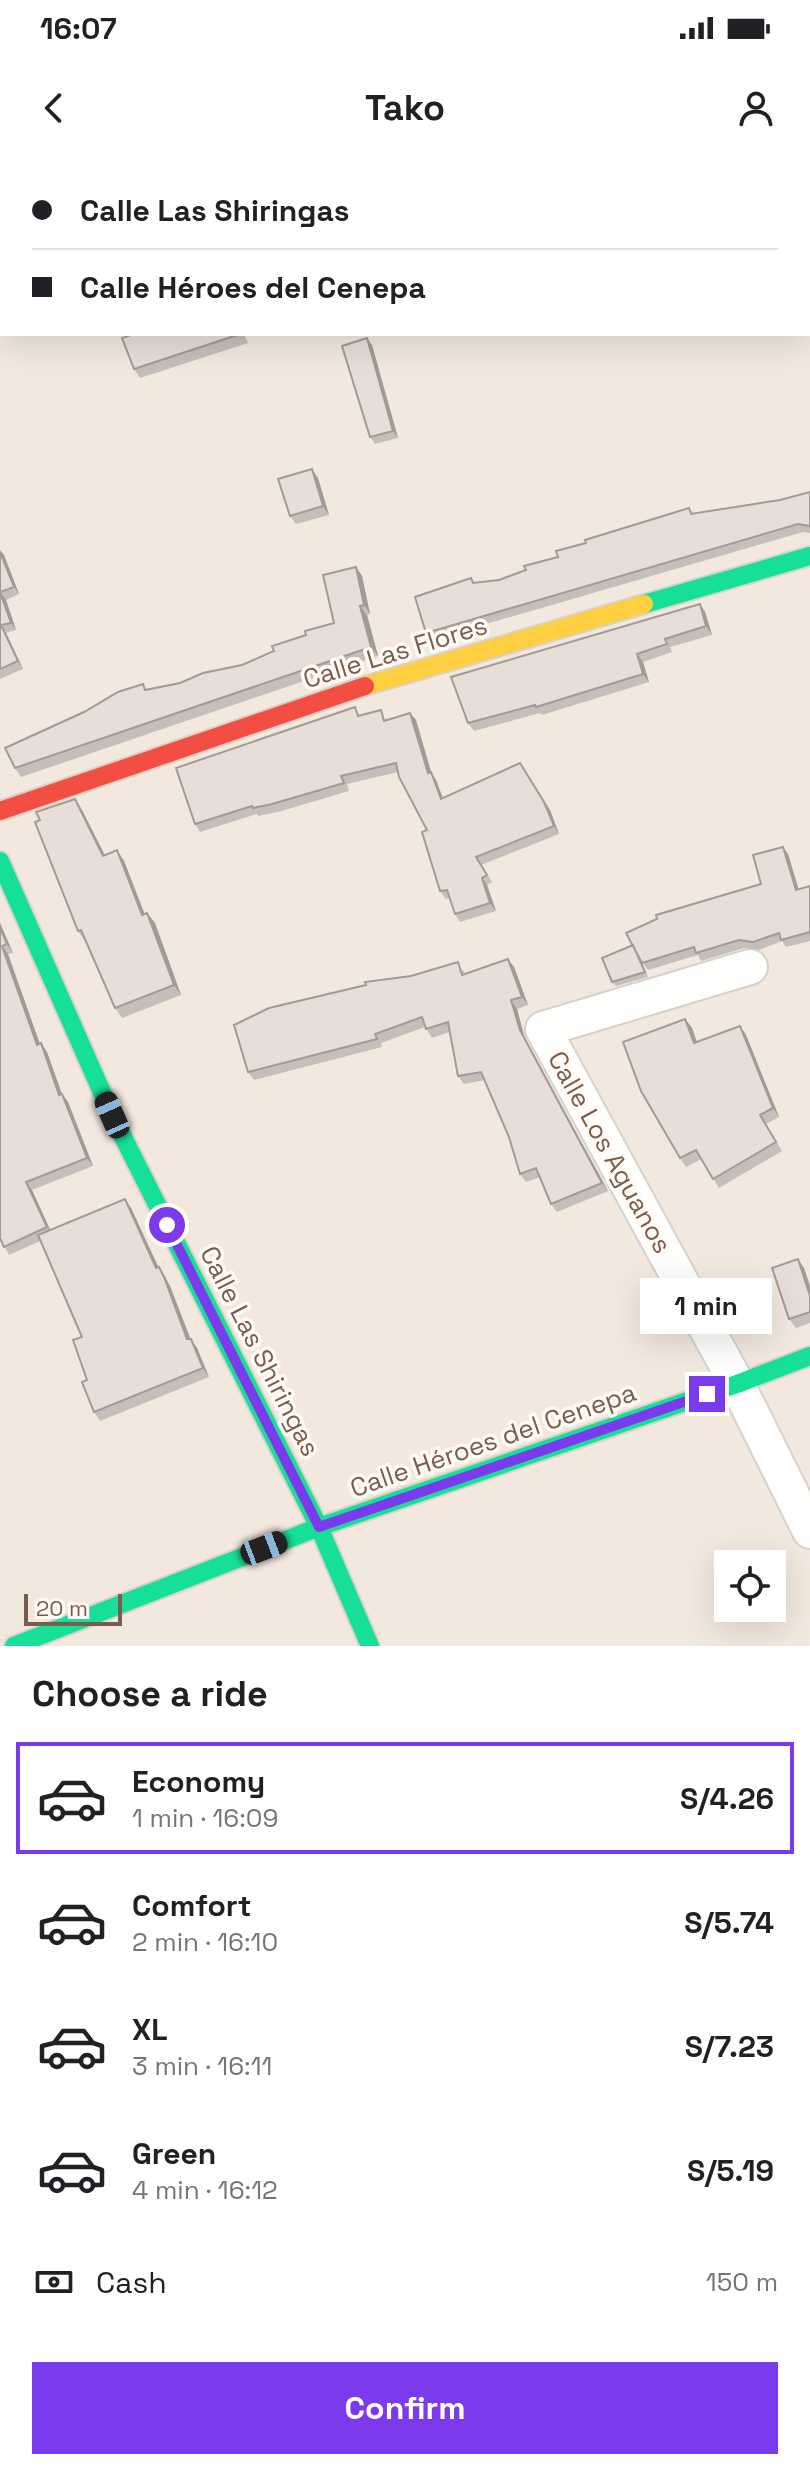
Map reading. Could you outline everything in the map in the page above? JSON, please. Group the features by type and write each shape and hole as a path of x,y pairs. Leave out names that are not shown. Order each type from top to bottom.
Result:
{"street":[{"name":"Calle Las Flores","path":"0,811 387,679 810,556"},
{"name":"Calle Las Shiringas","path":"0,861 112,1115 319,1527 370,1646"},
{"name":"Calle Los Aguanos","path":"750,967 543,1029 737,1384 810,1531"},
{"name":"Calle Héroes del Cenepa","path":"14,1646 319,1527 737,1384 810,1356"}],"shaded area":[{"path":"0,336 810,336 810,1646 0,1646"}],"building":[{"path":"128,336 234,336 134,369 122,338"},
{"path":"367,338 393,431 370,437 342,346"},
{"path":"312,469 323,506 290,516 278,479"},
{"path":"810,492 810,526 798,524 426,633 415,597 471,578 473,583 499,580 526,570 524,566 558,557 556,551 586,543 585,540 689,508 691,514 780,500"},
{"path":"0,552 14,587 0,592"},
{"path":"356,567 364,605 360,606 371,647 15,768 5,748 84,712 118,692 143,684 145,690 180,683 203,673 242,665 274,651 272,646 306,635 305,631 334,623 323,575"},
{"path":"0,592 11,623 1,625 18,661 0,669"},
{"path":"700,604 706,626 665,639 667,644 637,654 643,674 536,707 468,723 451,677"},
{"path":"355,707 358,716 381,710 384,721 410,713 428,773 431,772 441,799 520,763 544,802 554,826 476,857 487,875 482,878 490,903 455,914 447,890 440,891 422,832 427,830 399,777 396,763 341,776 344,783 195,824 176,768"},
{"path":"75,799 103,856 117,850 142,915 147,913 174,985 115,1008 81,930 78,931 35,822 40,820 36,812"},
{"path":"783,847 796,890 810,886 810,932 781,940 779,933 753,942 739,940 696,953 694,947 642,963 626,933 657,919 656,915 761,884 753,855"},
{"path":"0,928 7,944 2,946 37,1045 41,1043 59,1095 62,1094 87,1158 26,1182 47,1227 4,1247 0,1238"},
{"path":"633,945 645,972 612,982 602,958"},
{"path":"508,959 522,997 511,1000 520,1030 602,1183 551,1204 536,1168 520,1174 509,1137 481,1072 458,1076 448,1022 426,1029 422,1017 375,1034 377,1039 248,1072 234,1025 269,1008 366,985 365,982 411,976 458,962 462,975"},
{"path":"685,1019 694,1043 740,1026 773,1108 760,1115 776,1142 713,1179 696,1150 680,1158 641,1091 623,1042"},
{"path":"125,1199 156,1268 159,1267 164,1277 187,1339 191,1339 203,1368 94,1412 82,1382 87,1380 73,1340 82,1337 38,1235"},
{"path":"798,1259 810,1296 810,1312 789,1319 772,1268"}],"traffic: fast":[{"path":"644,604 810,556"},
{"path":"0,861 112,1115 319,1527 370,1646"},
{"path":"14,1646 319,1527 737,1384 810,1356"}],"traffic: slow":[{"path":"365,686 644,604"}],"traffic: jam":[{"path":"0,811 365,686"}],"route":[{"path":"167,1225 319,1527 707,1394"}]}
